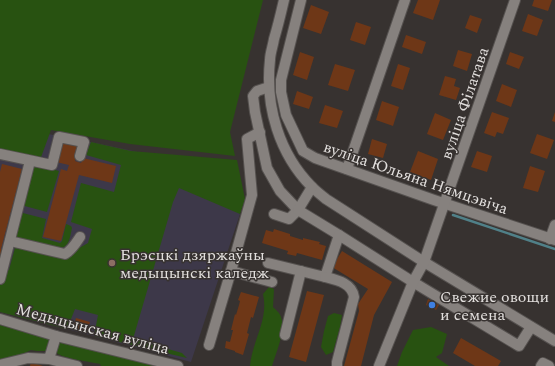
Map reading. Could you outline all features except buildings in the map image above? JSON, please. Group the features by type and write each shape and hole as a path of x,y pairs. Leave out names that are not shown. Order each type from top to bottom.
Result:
{"street":[{"path":"284,0 270,59 269,87 272,113 279,137 292,161 303,177 326,199 424,262 555,341"},
{"name":"вуліца Юльяна Нямцэвіча","path":"301,0 281,80 282,101 286,115 304,151 315,158 552,240"},
{"path":"347,169 405,0"},
{"name":"вуліца Філатава","path":"379,366 413,282 424,262 515,0"},
{"path":"269,87 257,91 253,96 267,168 280,191 298,210 519,346 531,327"},
{"path":"209,345 252,195 246,139 260,132"},
{"path":"0,154 52,165 59,137 84,142 80,156"},
{"path":"0,280 30,161"},
{"path":"274,214 289,219 298,210 312,187"},
{"path":"552,240 555,224"},
{"path":"325,277 339,235"},
{"path":"10,241 65,254 73,247 80,237"},
{"path":"268,262 334,279 348,286 353,292 354,297 337,366"},
{"path":"231,271 272,282"},
{"path":"285,335 301,271"},
{"name":"Медыцынская вуліца","path":"0,319 56,336 178,366"},
{"path":"49,359 56,336"},
{"path":"0,366 19,364 28,358 49,359 77,366"},
{"path":"541,366 543,363 549,366"}],"shaded area":[{"name":"Брэсцкі дзяржаўны медыцынскі каледж","path":"0,125 91,142 217,169 240,214 191,362 0,312"}],"green space":[{"path":"0,0 263,0 230,132 235,156 130,144 51,130 40,160 0,151"},
{"path":"91,142 131,151 237,160 245,199 240,214 179,188 173,202 133,339 182,353 187,358 94,336 98,315 75,309 67,329 0,312 0,285 5,270 9,270 16,244 72,256 74,251 88,243 92,229 71,222 81,183 114,192 121,165 86,155"},
{"path":"32,166 44,167 59,171 47,212 21,205"},
{"path":"19,212 46,219 42,238 60,243 62,241 66,224 71,226 72,228 68,243 61,248 17,238 14,231"},
{"path":"269,287 274,289 273,307 281,317 282,329 280,342 272,366 250,366 251,357 264,313 263,294"},
{"path":"334,313 342,315 340,327 333,352 326,355 321,347 324,331 328,316"},
{"path":"0,325 51,340 49,348 46,351 31,350 18,356 0,360"},
{"path":"431,327 447,334 442,353 436,357 449,366 397,366 413,330"},
{"path":"59,343 65,343 165,366 101,366 100,364 60,355 55,351"}],"waterway":[{"path":"453,215 555,249"}],"place":[{"name":"Брэсцкі дзяржаўны медыцынскі каледж","path":"112,263"},
{"name":"Свежие овощи и семена","path":"432,305"}]}
